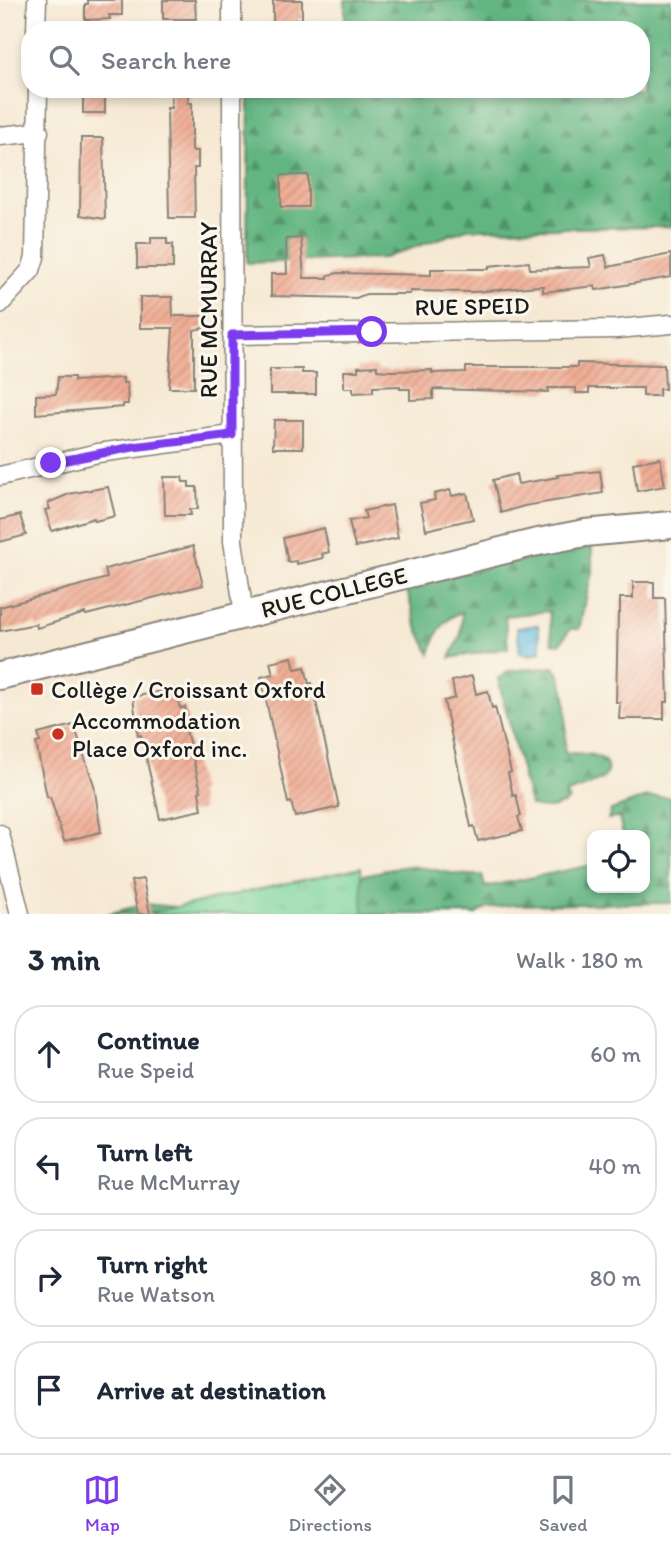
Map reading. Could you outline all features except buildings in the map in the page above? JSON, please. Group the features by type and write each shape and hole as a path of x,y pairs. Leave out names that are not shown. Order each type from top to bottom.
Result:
{"street":[{"path":"36,21 37,0"},
{"path":"232,0 232,21"},
{"path":"0,304 31,270 35,257 38,98"},
{"name":"RUE MCMURRAY","path":"232,98 233,541 244,614"},
{"path":"0,136 39,132"},
{"name":"RUE SPEID","path":"232,335 617,329 671,324"},
{"path":"0,476 98,453 232,435"},
{"name":"RUE COLLEGE","path":"0,676 533,543 585,533 671,525"},
{"path":"0,834 20,914"}],"green space":[{"path":"345,0 671,0 671,227 467,229 384,258 247,263 249,98 650,98 650,21 345,21"},
{"path":"592,547 592,572 579,629 570,629 560,644 552,643 549,611 505,616 508,648 450,658 461,634 462,612 449,619 441,628 430,654 416,625 406,587 502,564"},
{"path":"554,667 560,677 565,698 565,753 599,757 607,765 607,772 604,778 567,793 569,800 565,803 540,808 530,805 498,679 508,671"},
{"path":"647,797 671,797 671,903 512,905 487,908 476,914 107,914 145,904 186,908 272,894 406,866 462,875 482,875 485,887 587,866 587,893 650,893 650,830 622,830 619,817 608,819 611,810"},
{"path":"361,867 363,914 145,914"}],"water":[{"path":"538,625 541,651 531,655 520,653 517,628"}],"place":[{"name":"Collège / Croissant Oxford","path":"37,689"},
{"name":"Accommodation Place Oxford inc.","path":"58,734"}],"route":[{"path":"51,463 133,447 232,435 232,335 372,332"}]}
